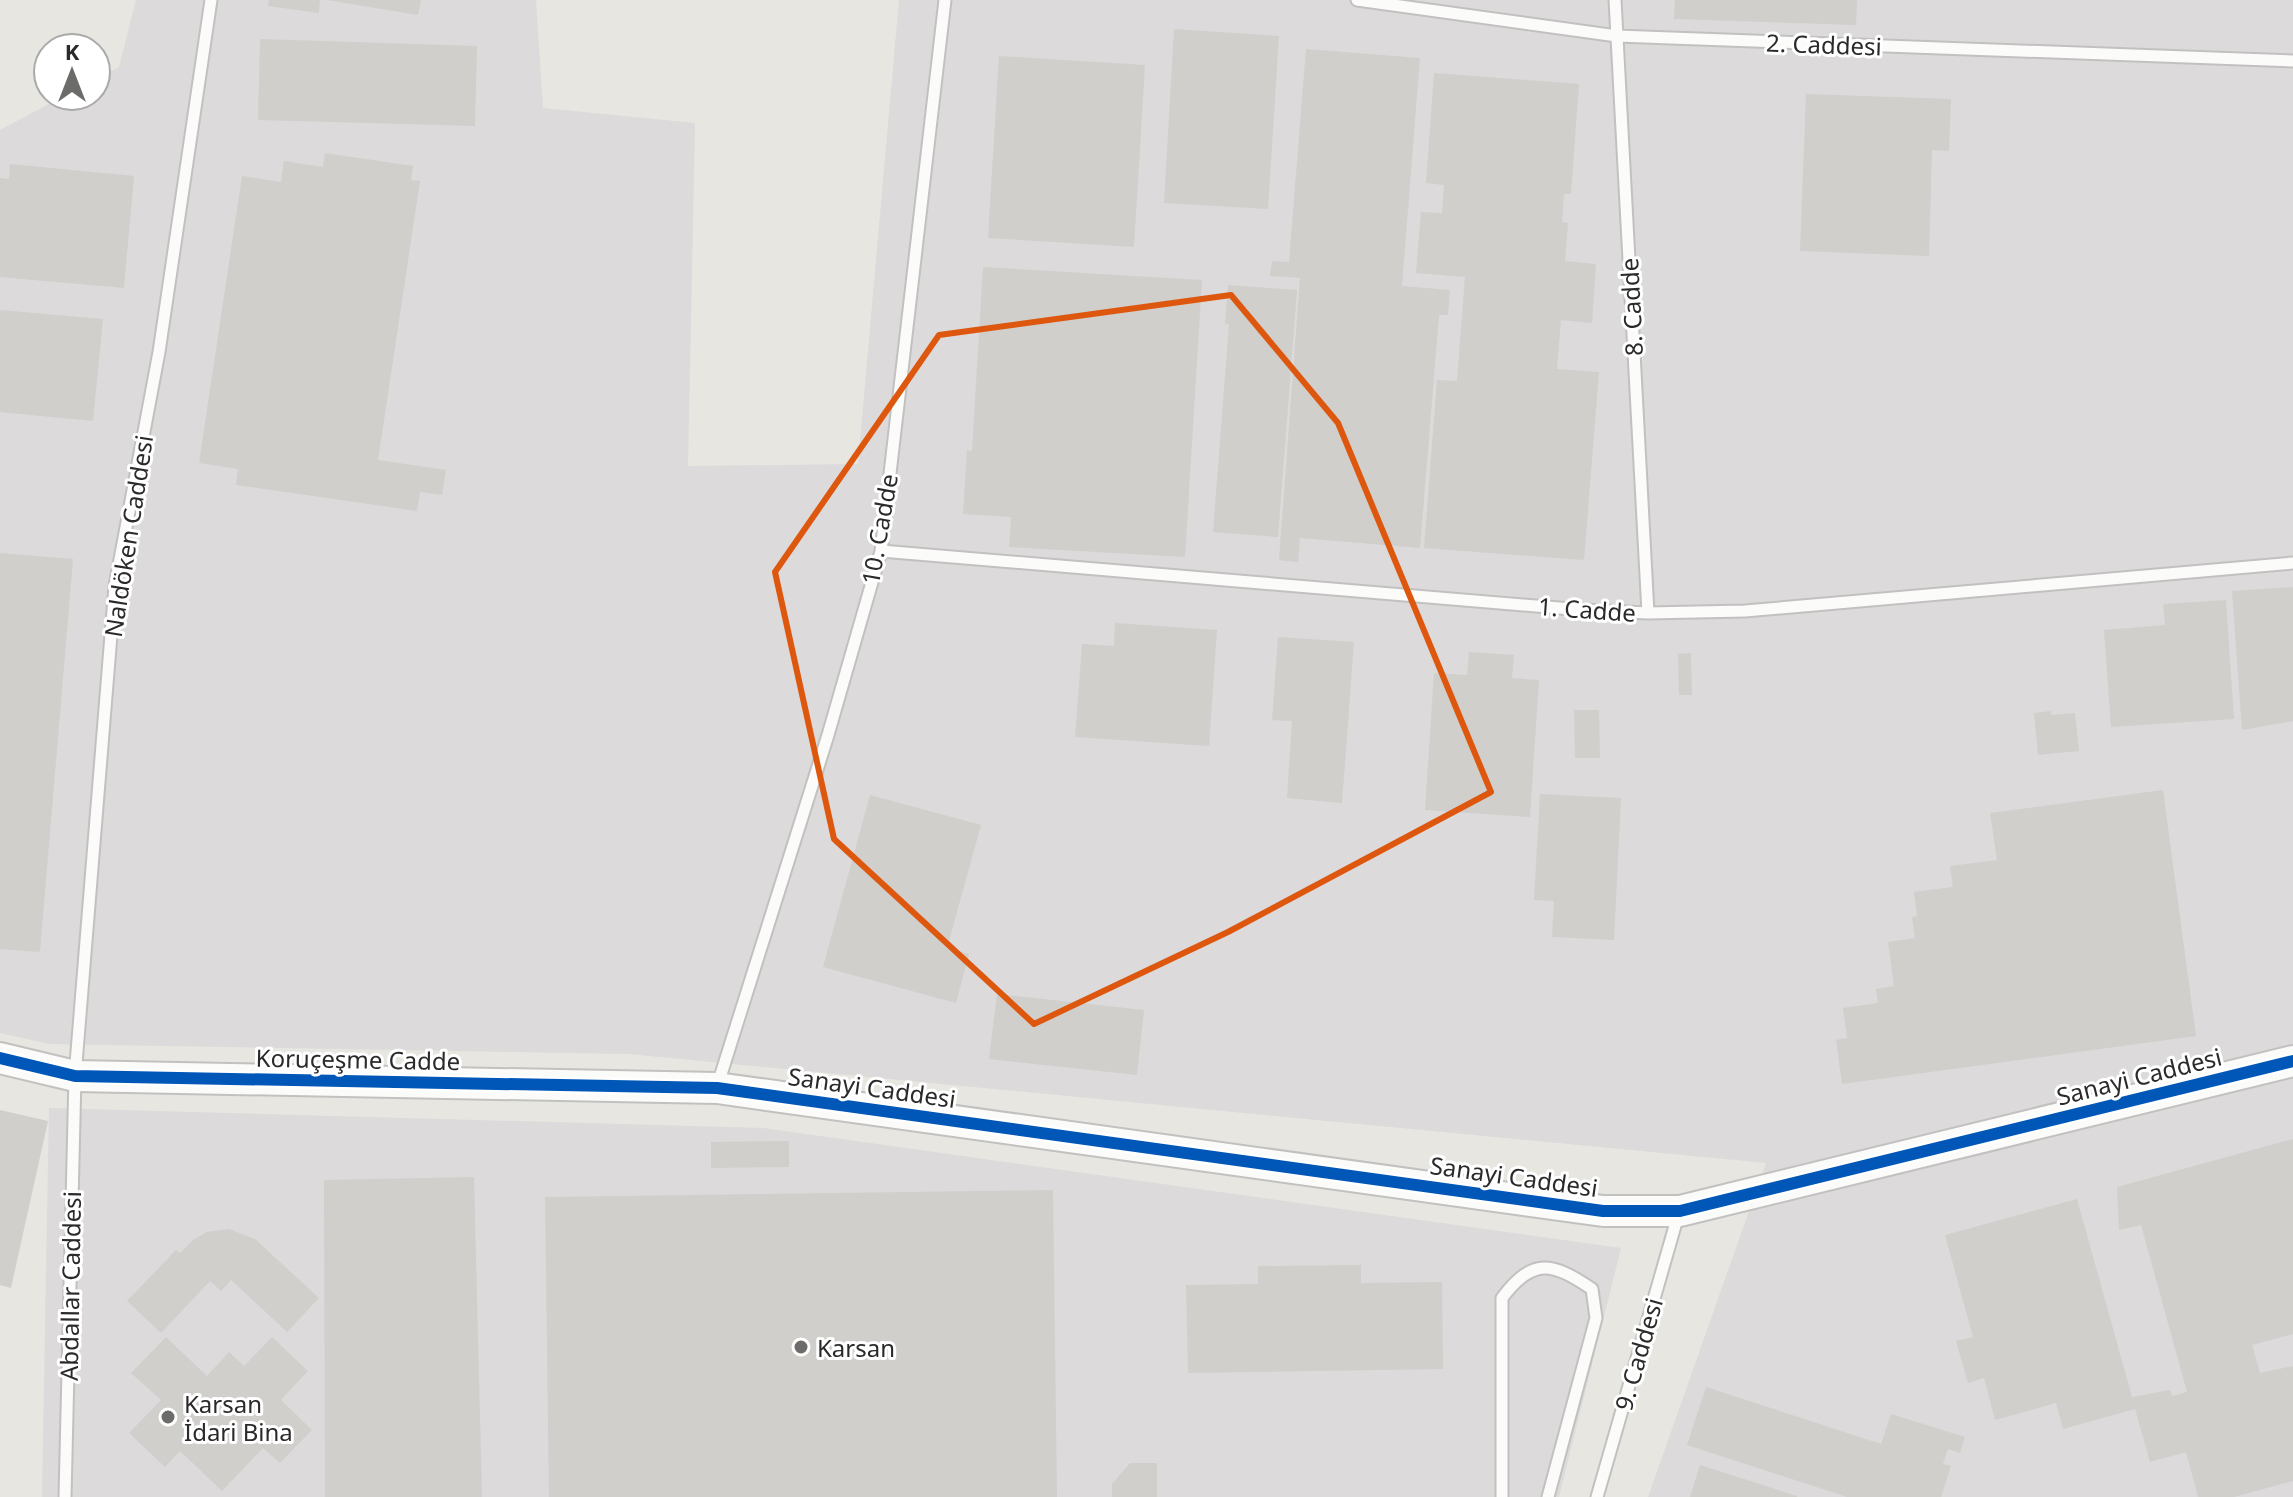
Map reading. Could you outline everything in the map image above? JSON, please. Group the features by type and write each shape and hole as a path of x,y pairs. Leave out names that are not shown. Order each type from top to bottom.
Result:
{"street":[{"name":"Koruçeşme Cadde","path":"0,1058 75,1076 717,1088"},
{"name":"Sanayi Caddesi","path":"717,1088 1603,1211 1680,1211 2293,1061"}],"lane":[{"name":"Naldöken Caddesi","path":"75,1076 115,586 159,352 211,0"},
{"name":"10. Cadde","path":"717,1088 828,735 881,551 945,0"},
{"name":"2. Caddesi","path":"1357,0 1617,36 2293,61"},
{"name":"8. Cadde","path":"1615,0 1648,613"},
{"name":"1. Cadde","path":"881,551 1648,613 1745,611 2293,563"},
{"name":"Abdallar Caddesi","path":"65,1497 75,1076"},
{"name":"9. Caddesi","path":"1597,1497 1680,1211"},
{"path":"1502,1497 1502,1298 1517,1279 1541,1266 1567,1272 1592,1289 1596,1318 1548,1497"}],"highlighted area":[{"path":"1231,295 1338,423 1491,792 1228,932 1034,1024 834,839 775,572 939,335"}],"shaded area":[{"path":"136,0 536,0 543,108 695,123 688,466 858,464 899,0 2293,0 2293,1497 1648,1497 1766,1163 629,1054 49,1044 0,1033 0,130 34,112 112,112 112,71 119,67"},
{"path":"49,1108 763,1128 1621,1248 1559,1497 42,1497"}],"building":[{"path":"269,0 320,0 319,13 268,6"},
{"path":"327,0 421,0 418,15"},
{"path":"1675,0 1857,0 1856,25 1674,19"},
{"path":"1174,29 1279,36 1268,209 1164,203"},
{"path":"260,39 477,46 475,126 258,120"},
{"path":"1306,49 1420,58 1402,286 1450,290 1448,315 1439,315 1420,548 1300,538 1298,562 1279,560 1300,278 1270,276 1272,261 1289,262"},
{"path":"999,56 1145,65 1134,247 988,238"},
{"path":"1434,73 1579,84 1571,194 1564,194 1562,222 1568,223 1565,261 1596,264 1592,323 1561,320 1557,369 1599,372 1584,560 1424,548 1437,380 1457,381 1465,277 1416,273 1421,212 1442,213 1444,185 1426,183"},
{"path":"1806,94 1951,99 1949,151 1932,150 1929,256 1800,251"},
{"path":"325,153 413,166 411,180 420,181 378,460 446,470 442,495 420,492 417,511 236,485 238,469 199,463 242,176 281,182 284,161 323,167"},
{"path":"10,164 134,176 124,288 0,277 0,178 9,179"},
{"path":"983,267 1202,280 1185,557 1009,547 1011,517 963,514 967,450 972,451"},
{"path":"1228,285 1297,290 1278,537 1213,532 1229,324 1225,324"},
{"path":"0,310 103,319 93,421 0,412"},
{"path":"0,553 73,559 40,952 0,949"},
{"path":"2293,587 2293,721 2242,730 2232,591"},
{"path":"2226,600 2234,719 2111,727 2104,630 2165,625 2163,604"},
{"path":"1115,623 1217,630 1209,746 1075,737 1082,644 1114,646"},
{"path":"1278,637 1354,642 1342,803 1287,798 1292,721 1272,720"},
{"path":"1469,652 1514,655 1512,678 1539,680 1530,817 1425,810 1434,673 1467,675"},
{"path":"1691,653 1692,695 1679,695 1678,654"},
{"path":"1574,710 1599,710 1600,758 1575,758"},
{"path":"2051,711 2051,715 2075,713 2079,751 2038,755 2034,713"},
{"path":"2163,790 2196,1036 1842,1084 1836,1040 1847,1038 1843,1008 1878,1003 1876,989 1894,986 1888,942 1915,938 1912,917 1917,916 1914,892 1953,887 1950,866 1997,860 1990,813"},
{"path":"1540,794 1621,798 1614,940 1552,937 1554,901 1534,900"},
{"path":"870,795 981,825 947,948 969,954 956,1003 823,967"},
{"path":"997,994 1144,1010 1137,1075 989,1059"},
{"path":"0,1110 48,1121 11,1288 0,1285"},
{"path":"2293,1139 2293,1334 2252,1345 2260,1373 2293,1366 2293,1481 2234,1497 2198,1497 2186,1452 2150,1462 2135,1409 2063,1429 2056,1403 1995,1420 1984,1378 1968,1383 1956,1341 1973,1337 1945,1235 2077,1199 2132,1397 2170,1390 2172,1396 2187,1392 2141,1225 2119,1230 2117,1187"},
{"path":"789,1141 789,1167 711,1168 711,1142"},
{"path":"474,1177 482,1497 325,1497 324,1180"},
{"name":"Karsan","path":"1053,1190 1057,1497 549,1497 545,1197"},
{"name":"Karsan İdari Bina","path":"229,1229 255,1239 319,1298 287,1332 231,1280 221,1291 210,1281 161,1333 127,1301 176,1250 180,1253 207,1232"},
{"path":"1361,1265 1361,1283 1442,1282 1443,1369 1188,1373 1186,1285 1258,1284 1258,1266"},
{"name":"Karsan İdari Bina","path":"166,1337 207,1376 229,1352 244,1366 272,1337 308,1371 281,1400 312,1430 280,1463 263,1448 222,1491 180,1451 165,1467 129,1433 161,1400 131,1373"},
{"path":"1706,1387 1881,1444 1891,1414 1965,1437 1960,1453 1948,1449 1943,1464 1951,1466 1941,1497 1847,1497 1687,1445"},
{"path":"1130,1463 1157,1463 1157,1497 1112,1497 1112,1484"},
{"path":"1700,1465 1797,1496 1797,1497 1690,1497"}],"cycle path":[{"path":"0,1058 75,1076 717,1088 1603,1211 1680,1211 2293,1061"}],"place":[{"name":"Karsan","path":"801,1347"},
{"name":"Karsan İdari Bina","path":"168,1417"}]}
